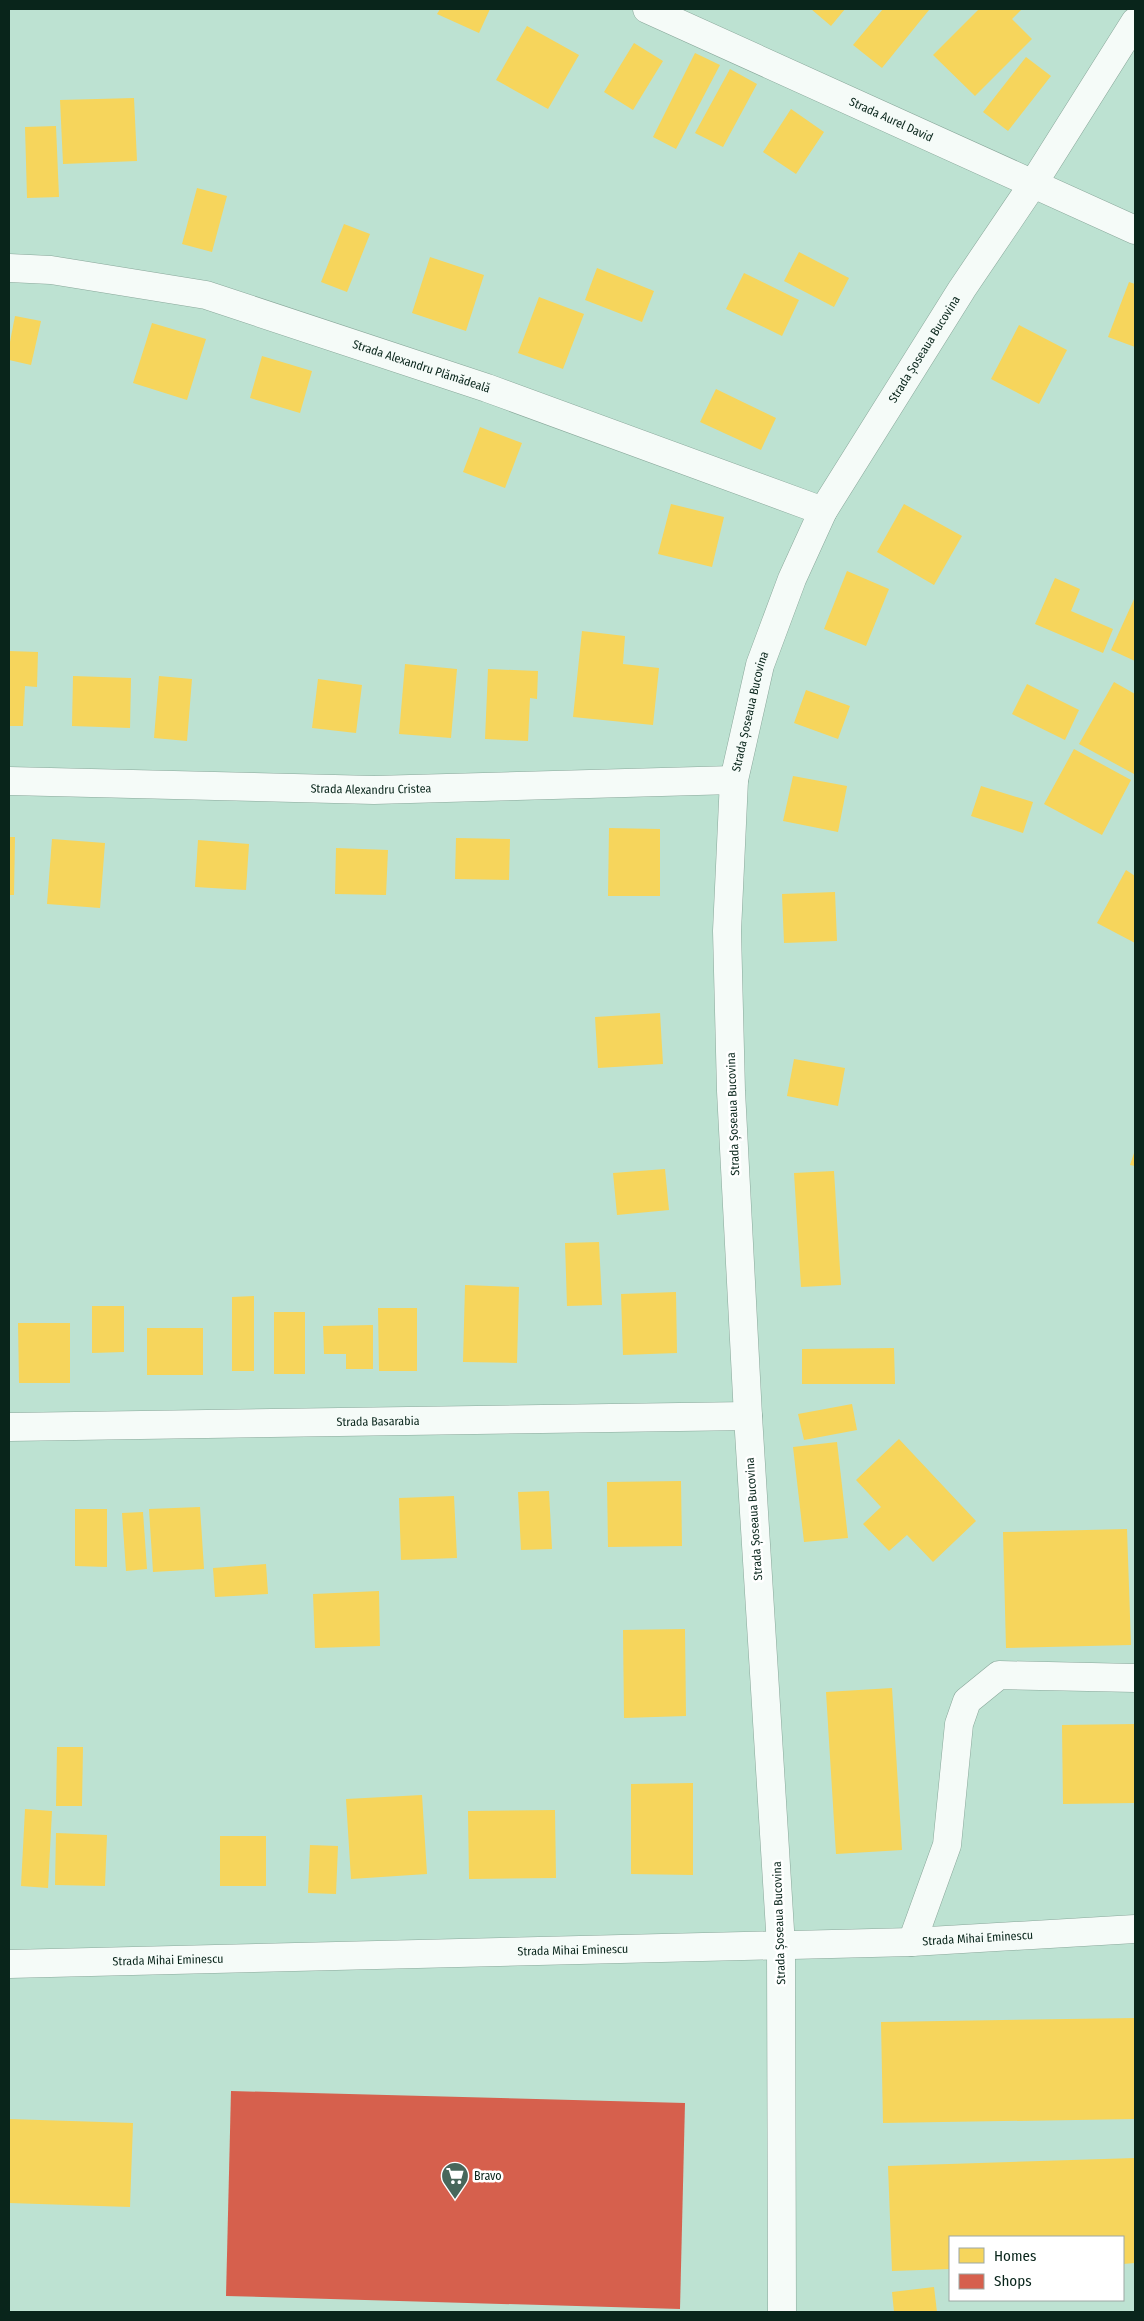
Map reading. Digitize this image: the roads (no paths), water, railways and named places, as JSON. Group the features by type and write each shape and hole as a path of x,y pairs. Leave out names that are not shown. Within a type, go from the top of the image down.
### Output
{"street":[{"name":"Strada Aurel David","path":"647,9 1135,230"},
{"name":"Strada Șoseaua Bucovina","path":"782,2312 781,1946 748,1416 731,1090 727,931 734,780 760,665 792,579 823,511 962,289 1033,184 1135,22"},
{"name":"Strada Alexandru Plămădeală","path":"9,268 51,270 206,295 487,388 823,511"},
{"name":"Strada Alexandru Cristea","path":"9,781 374,790 734,780"},
{"name":"Strada Basarabia","path":"9,1427 748,1416"},
{"path":"912,1942 947,1845 959,1724 967,1701 999,1675 1135,1678"},
{"name":"Strada Mihai Eminescu","path":"9,1964 912,1942 1135,1929"}],"place":[{"name":"Bravo","path":"455,2200"}]}
